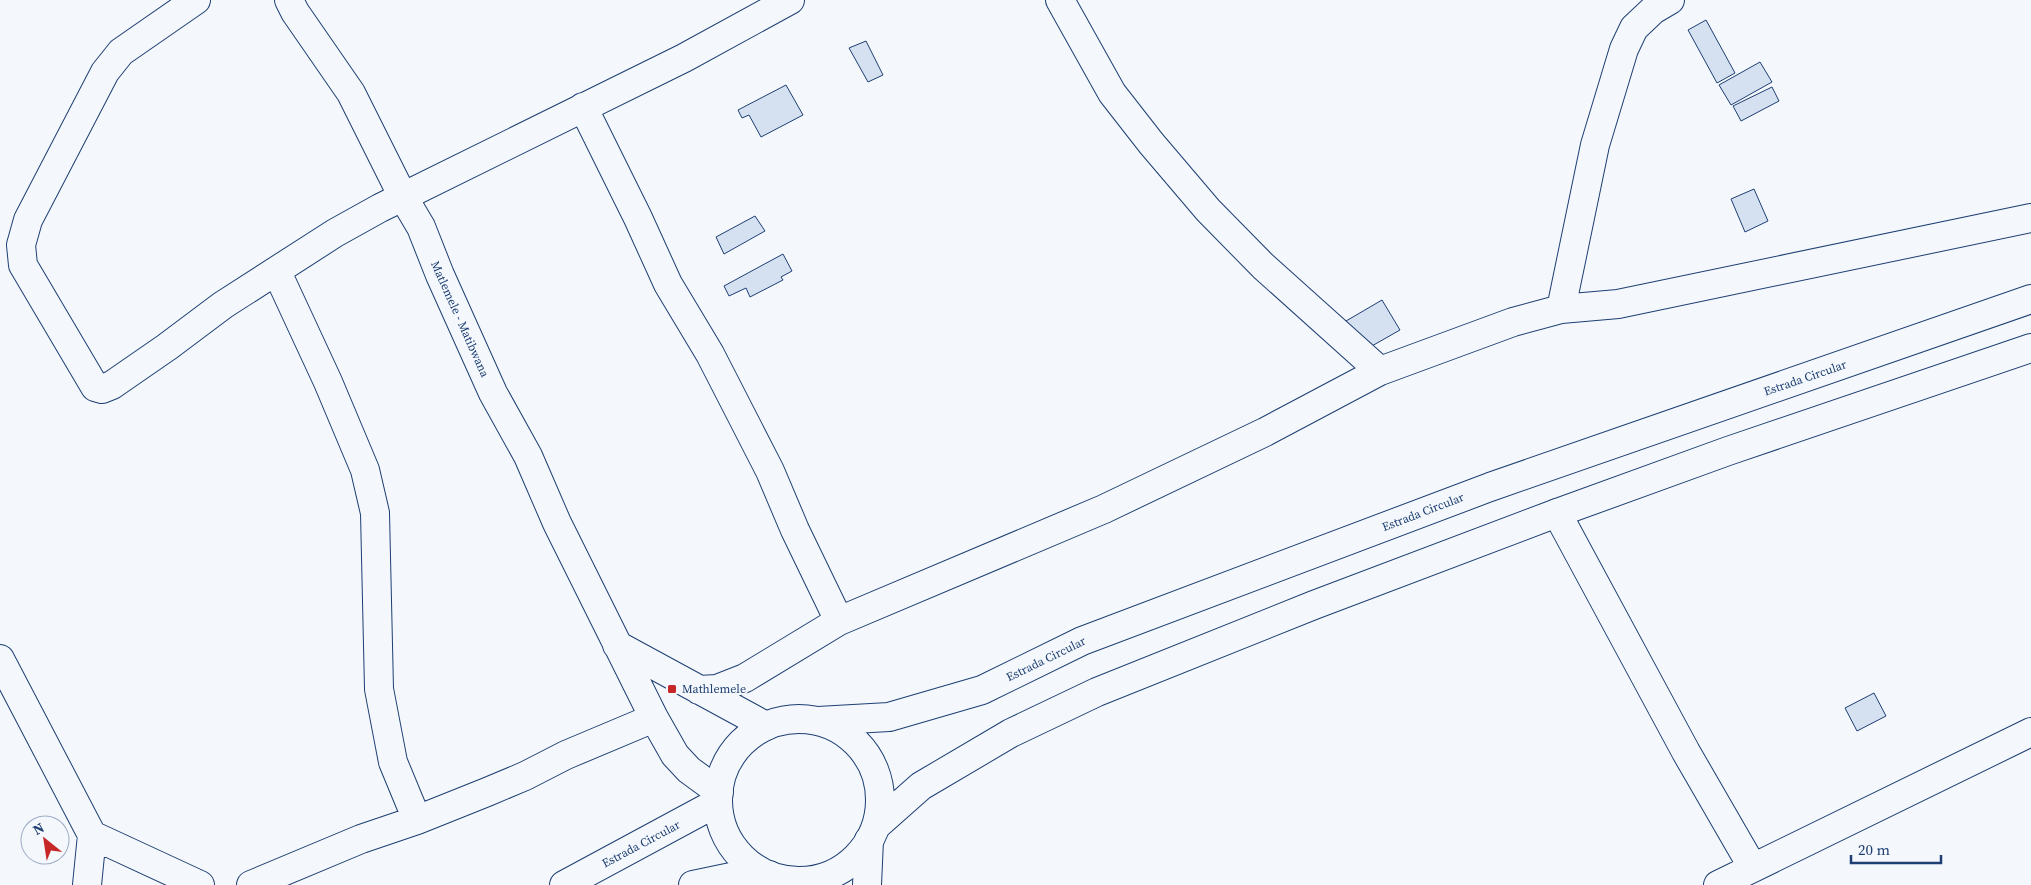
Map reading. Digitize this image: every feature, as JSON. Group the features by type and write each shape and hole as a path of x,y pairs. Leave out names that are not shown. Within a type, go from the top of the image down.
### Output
{"street":[{"path":"196,0 121,52 105,72 28,220 21,245 23,264 94,387 102,388 112,385 223,305 336,233 402,196 684,58 790,0"},
{"name":"Matlemele - Matibwana","path":"289,0 295,12 352,93 402,196 421,227 440,275 493,393 528,456 557,523 654,718 675,755 718,797"},
{"path":"1060,0 1112,93 1151,143 1202,202 1263,266 1324,318 1380,371"},
{"path":"1561,309 1595,145 1624,49 1634,28 1653,10 1670,0"},
{"path":"582,107 668,284 710,354 770,471 795,530 839,621"},
{"path":"699,690 717,689 744,678 839,621 1104,509 1264,432 1380,371 1513,322 1561,309 1618,304 2031,218"},
{"path":"276,272 328,382 366,470 375,513 379,689 393,762 417,820"},
{"name":"Estrada Circular","path":"818,721 889,717 982,690 1082,641 1490,487 2031,299"},
{"path":"693,885 768,877 803,881 825,876 844,867 861,852 873,832 921,786 1011,733 1097,692 1314,605 1557,513 1728,451 2031,348"},
{"path":"1557,513 1686,752 1753,868"},
{"path":"617,645 766,726"},
{"path":"0,659 92,835 86,885"},
{"path":"251,885 361,838 417,820 517,779 566,755 654,718"},
{"path":"768,877 743,859 730,842 721,823 718,797 730,758 744,740 766,726 789,719 818,721 838,729 857,742 872,763 880,788 873,832 868,885"},
{"path":"1718,885 2031,732"},
{"name":"Estrada Circular","path":"564,885 718,797"},
{"path":"92,835 200,885"}],"building":[{"path":"1706,20 1735,73 1717,83 1688,30"},
{"path":"866,41 883,75 868,82 849,48"},
{"path":"1760,62 1772,82 1731,105 1719,85"},
{"path":"786,85 803,115 761,137 749,115 742,118 738,110"},
{"path":"1772,87 1779,101 1741,121 1733,106"},
{"path":"1754,189 1768,221 1745,232 1731,199"},
{"path":"755,216 765,231 724,254 716,237"},
{"path":"783,254 792,271 781,277 783,280 750,297 746,288 729,296 724,286"},
{"path":"1382,300 1400,330 1363,351 1346,321"},
{"path":"1874,693 1886,716 1857,731 1845,708"}],"place":[{"name":"Mathlemele","path":"672,689"}]}
